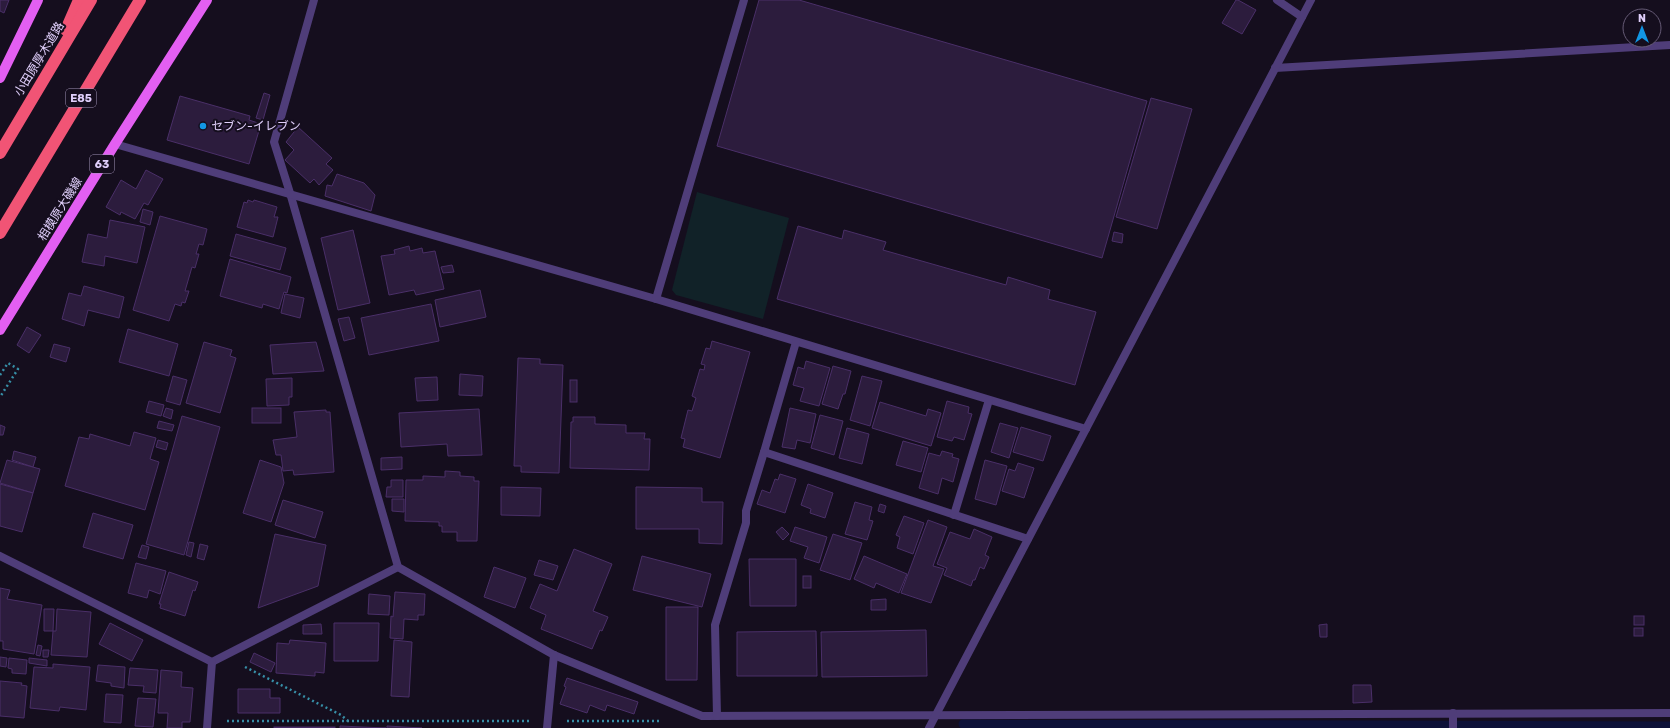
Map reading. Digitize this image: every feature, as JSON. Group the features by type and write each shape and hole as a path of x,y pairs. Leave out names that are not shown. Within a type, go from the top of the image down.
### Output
{"highway":[{"path":"47,73 79,0"},
{"name":"小田原厚木道路","path":"0,153 91,0"},
{"name":"E85","path":"0,233 140,0"}],"main road":[{"path":"0,78 38,0"},
{"name":"相模原大磯線","path":"0,330 115,144 207,0"}],"street":[{"path":"314,0 274,142 398,567 554,655 702,716 936,715 1453,721 1670,712"},
{"path":"656,299 744,0"},
{"path":"1277,0 1302,17"},
{"path":"929,728 1311,0"},
{"path":"1275,68 1670,45"},
{"path":"115,144 656,299 1086,429"},
{"path":"717,716 715,625 746,523 746,511 796,342"},
{"path":"954,515 989,400"},
{"path":"764,452 1028,539"},
{"path":"0,556 212,662"},
{"path":"212,662 398,567"},
{"path":"547,724 554,655"},
{"path":"207,725 212,662"}],"path":[{"path":"0,375 8,363 18,369 0,397"},
{"path":"224,656 342,715 348,721"},
{"path":"207,725 348,721 547,724 664,721"}],"shaded area":[{"path":"697,192 789,218 763,319 676,295 672,290"}],"building":[{"path":"0,0 9,0 4,13 0,11"},
{"path":"759,0 799,0 1147,101 1102,258 717,146"},
{"path":"1236,0 1256,10 1242,34 1222,23"},
{"path":"264,93 270,95 263,120 256,118"},
{"path":"180,96 250,116 249,120 261,124 249,164 167,140"},
{"path":"1151,98 1192,109 1157,229 1116,217"},
{"path":"298,127 332,158 326,164 333,170 319,185 314,179 310,183 285,160 294,150 286,142"},
{"path":"146,170 163,179 148,205 144,203 135,219 121,212 120,215 106,207 121,180 136,189"},
{"path":"337,174 364,183 375,195 371,211 325,196 327,185 332,186"},
{"path":"248,200 253,202 254,200 277,207 274,217 278,217 273,237 237,227 244,202 247,203"},
{"path":"143,209 153,212 150,225 140,222"},
{"path":"160,216 207,229 203,245 199,244 196,254 199,254 195,268 192,267 185,291 189,291 185,303 182,302 181,306 175,304 169,321 133,310"},
{"path":"110,220 145,227 137,263 105,256 104,266 82,262 88,234 107,238"},
{"path":"798,226 842,239 844,230 886,242 883,250 1006,285 1008,277 1050,290 1048,299 1096,312 1075,385 777,299"},
{"path":"353,230 370,303 338,310 321,238"},
{"path":"1114,232 1123,234 1122,243 1112,241"},
{"path":"236,234 286,248 280,270 230,256"},
{"path":"409,246 410,251 422,248 423,253 435,251 444,289 416,295 414,290 389,295 381,256 395,254 394,250"},
{"path":"230,259 291,277 287,293 284,292 279,309 263,304 262,308 220,296"},
{"path":"452,265 454,272 443,273 441,267"},
{"path":"84,286 124,297 119,318 88,310 84,326 62,319 69,293 81,296"},
{"path":"480,290 486,317 440,327 435,300"},
{"path":"285,294 304,298 300,318 281,313"},
{"path":"431,304 439,341 369,355 361,318"},
{"path":"349,317 355,338 344,341 338,319"},
{"path":"27,327 41,335 29,353 17,345"},
{"path":"128,329 178,344 169,376 119,362"},
{"path":"712,341 750,352 720,458 683,447 685,439 681,438 688,410 692,411 696,398 692,396 700,369 704,370 705,365 701,364 706,348 710,349"},
{"path":"204,342 232,350 230,356 236,358 220,413 186,403"},
{"path":"316,342 324,371 273,374 270,345"},
{"path":"54,344 70,348 66,362 50,357"},
{"path":"518,358 540,359 540,364 563,365 559,473 521,472 521,466 514,466"},
{"path":"806,361 830,368 819,406 800,401 804,388 793,385 798,367 804,369"},
{"path":"833,366 851,371 845,394 843,394 838,409 822,404"},
{"path":"460,374 483,376 482,396 459,395"},
{"path":"173,376 187,380 180,405 166,401"},
{"path":"862,376 882,381 870,426 850,420"},
{"path":"437,377 438,400 417,401 415,378"},
{"path":"292,378 292,397 289,397 289,405 267,406 266,379"},
{"path":"570,380 577,380 577,402 570,402"},
{"path":"149,401 164,405 161,416 146,412"},
{"path":"947,401 969,407 968,413 972,414 964,440 954,437 952,441 937,437"},
{"path":"880,402 926,416 928,409 941,413 931,446 872,428"},
{"path":"166,408 173,410 171,419 163,416"},
{"path":"252,408 281,408 281,423 252,423"},
{"path":"790,408 816,414 810,443 797,440 795,449 782,447"},
{"path":"479,409 482,455 448,456 447,444 401,447 399,413"},
{"path":"326,410 326,412 330,412 334,472 294,475 293,470 283,471 281,455 276,455 273,440 297,437 294,412"},
{"path":"820,415 843,421 834,455 811,448"},
{"path":"182,416 220,427 184,555 146,544"},
{"path":"573,417 595,417 595,424 626,425 626,433 645,433 644,439 650,439 649,470 570,468 571,422 573,422"},
{"path":"159,421 174,425 172,431 157,428"},
{"path":"1000,423 1018,428 1009,458 991,452"},
{"path":"0,425 5,427 3,435 0,435"},
{"path":"1021,427 1051,436 1043,461 1013,452"},
{"path":"847,428 869,434 862,464 839,458"},
{"path":"134,432 156,438 150,459 159,462 145,510 65,486 79,437 89,439 90,434 130,446"},
{"path":"158,440 168,443 166,450 156,447"},
{"path":"903,441 928,448 921,472 896,465"},
{"path":"14,451 36,457 33,467 12,460"},
{"path":"942,451 953,454 952,457 959,459 953,482 942,478 938,494 919,488 929,453 940,456"},
{"path":"402,457 402,469 381,470 381,458"},
{"path":"7,460 40,469 33,493 0,483"},
{"path":"260,460 281,467 284,483 271,522 243,513"},
{"path":"985,460 1007,466 996,505 975,499"},
{"path":"1018,463 1034,468 1024,498 1002,491 1009,469 1015,471"},
{"path":"445,471 460,472 460,476 474,477 474,481 479,481 477,541 457,541 457,532 442,532 442,526 439,526 439,522 405,521 406,480 423,480 423,476 445,477"},
{"path":"780,474 796,479 785,513 757,504 762,490 770,493 775,479 778,480"},
{"path":"391,480 403,480 403,497 386,497 387,487 391,487"},
{"path":"0,484 33,493 22,532 0,526"},
{"path":"808,484 833,493 825,518 810,513 811,509 801,505"},
{"path":"501,487 541,488 540,516 501,515"},
{"path":"636,487 702,488 702,502 723,502 722,544 699,543 699,529 636,529"},
{"path":"392,499 404,499 404,512 392,511"},
{"path":"283,500 323,512 315,538 275,525"},
{"path":"855,502 872,507 869,520 873,521 867,540 845,534"},
{"path":"880,504 886,506 884,513 878,511"},
{"path":"93,513 133,525 123,559 83,547"},
{"path":"904,516 924,523 913,554 897,548 900,537 896,535"},
{"path":"928,520 947,527 933,566 944,569 931,603 901,593"},
{"path":"782,527 789,534 783,540 776,532"},
{"path":"795,527 827,537 819,563 804,558 808,547 790,541"},
{"path":"974,529 992,537 985,555 989,557 984,569 980,567 971,586 944,575 947,568 937,564 950,532 970,539"},
{"path":"275,534 326,545 318,586 258,608"},
{"path":"833,534 862,543 850,580 820,570"},
{"path":"189,542 194,543 191,557 186,555"},
{"path":"200,544 208,546 204,560 197,558"},
{"path":"142,545 149,547 146,559 138,557"},
{"path":"574,549 612,564 593,611 608,617 602,631 600,630 592,649 541,629 546,615 530,608 540,584 557,591"},
{"path":"642,556 711,574 702,607 633,590"},
{"path":"864,556 907,574 899,593 876,583 874,588 854,579"},
{"path":"749,559 796,559 796,606 750,606"},
{"path":"539,560 558,566 553,580 534,575"},
{"path":"136,563 166,571 160,594 149,590 147,598 128,593"},
{"path":"494,567 526,578 515,608 484,597"},
{"path":"169,572 198,582 195,591 193,590 185,616 160,608 161,604 159,604"},
{"path":"803,576 811,576 811,588 803,588"},
{"path":"0,588 10,590 7,599 42,605 34,654 3,649 3,641 0,641"},
{"path":"395,592 425,594 424,615 418,615 418,620 404,619 403,639 390,638 391,616 393,617"},
{"path":"369,594 390,596 389,615 368,614"},
{"path":"886,599 886,610 871,610 871,600"},
{"path":"666,607 698,607 697,680 666,680"},
{"path":"44,609 54,609 53,631 44,631"},
{"path":"57,609 91,612 87,657 51,655 53,631 56,631"},
{"path":"1634,616 1644,616 1644,625 1634,625"},
{"path":"110,623 143,640 132,661 99,644"},
{"path":"334,623 379,623 378,661 334,661"},
{"path":"321,624 322,634 303,634 303,625"},
{"path":"1327,624 1327,637 1320,637 1319,625"},
{"path":"1634,628 1643,628 1643,636 1634,636"},
{"path":"926,630 927,676 822,677 821,632"},
{"path":"816,631 817,676 737,676 737,632"},
{"path":"290,640 326,643 324,673 315,672 315,676 276,673 277,643 289,644"},
{"path":"394,640 412,642 409,697 391,696"},
{"path":"38,645 42,646 40,656 36,655"},
{"path":"43,650 49,650 48,657 43,657"},
{"path":"254,653 275,663 271,672 250,662"},
{"path":"0,657 7,658 6,667 0,666"},
{"path":"9,658 27,660 26,674 12,673 12,669 8,668"},
{"path":"29,658 47,660 47,666 29,663"},
{"path":"53,664 90,667 86,710 60,707 59,711 30,708 34,667 53,668"},
{"path":"98,665 125,667 124,688 111,686 111,683 96,681"},
{"path":"130,668 158,670 156,693 143,692 144,686 128,685"},
{"path":"161,670 182,672 181,687 193,688 190,722 182,722 182,728 167,728 168,713 158,713"},
{"path":"567,678 638,702 634,714 607,705 605,711 590,705 587,713 560,704 566,687 564,686"},
{"path":"0,681 22,683 21,685 27,686 24,718 0,716"},
{"path":"1353,685 1371,685 1372,702 1353,703"},
{"path":"238,689 270,689 270,698 280,698 280,713 238,713"},
{"path":"106,694 123,695 121,723 104,722"},
{"path":"138,698 156,699 153,727 135,726"},
{"path":"340,726 386,728 340,728"},
{"path":"387,726 422,728 387,728"},
{"path":"335,727 335,728 274,728"}],"waterway":[{"path":"963,724 1670,726"}],"place":[{"name":"セブン-イレブン","path":"203,126"}]}
